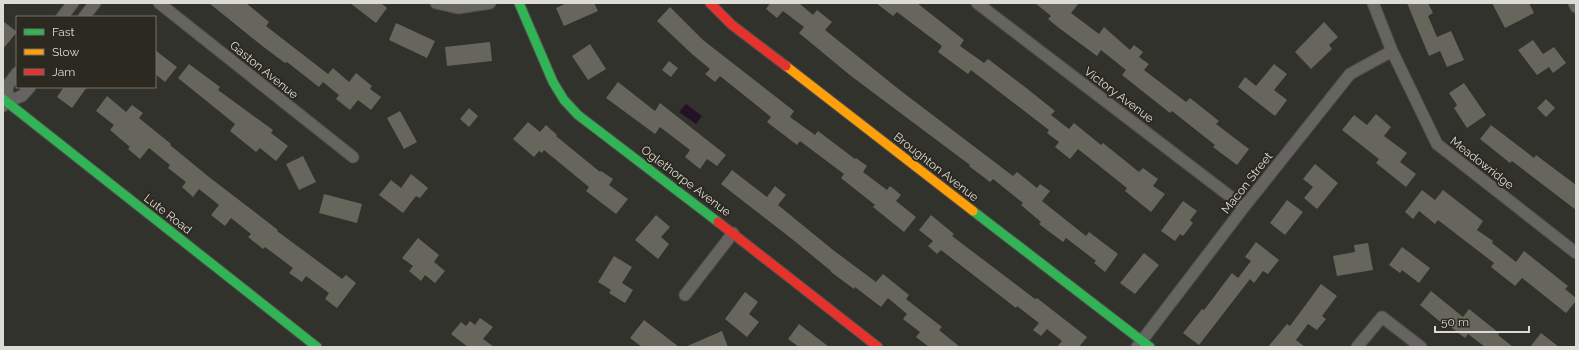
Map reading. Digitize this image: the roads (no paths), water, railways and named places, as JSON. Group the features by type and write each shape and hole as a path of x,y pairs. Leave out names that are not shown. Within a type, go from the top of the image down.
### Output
{"street":[{"path":"63,16 73,3"},
{"path":"85,16 95,3"},
{"name":"Gaston Avenue","path":"159,3 353,157"},
{"path":"436,3 458,8 490,3"},
{"name":"Oglethorpe Avenue","path":"519,3 553,82 564,100 578,115 733,233 878,347"},
{"name":"Broughton Avenue","path":"710,3 732,25 1143,345"},
{"name":"Victory Avenue","path":"977,3 1244,207"},
{"name":"Meadowridge","path":"1372,3 1392,51 1437,144 1576,253"},
{"path":"1574,3 1576,7"},
{"name":"Macon Street","path":"1143,345 1244,207 1350,74 1392,51"},
{"path":"4,102 8,85 16,75"},
{"path":"4,102 22,96 29,88"},
{"name":"Lute Road","path":"4,102 317,347"},
{"path":"685,296 733,233"},
{"path":"1357,347 1382,316 1421,347"}]}
